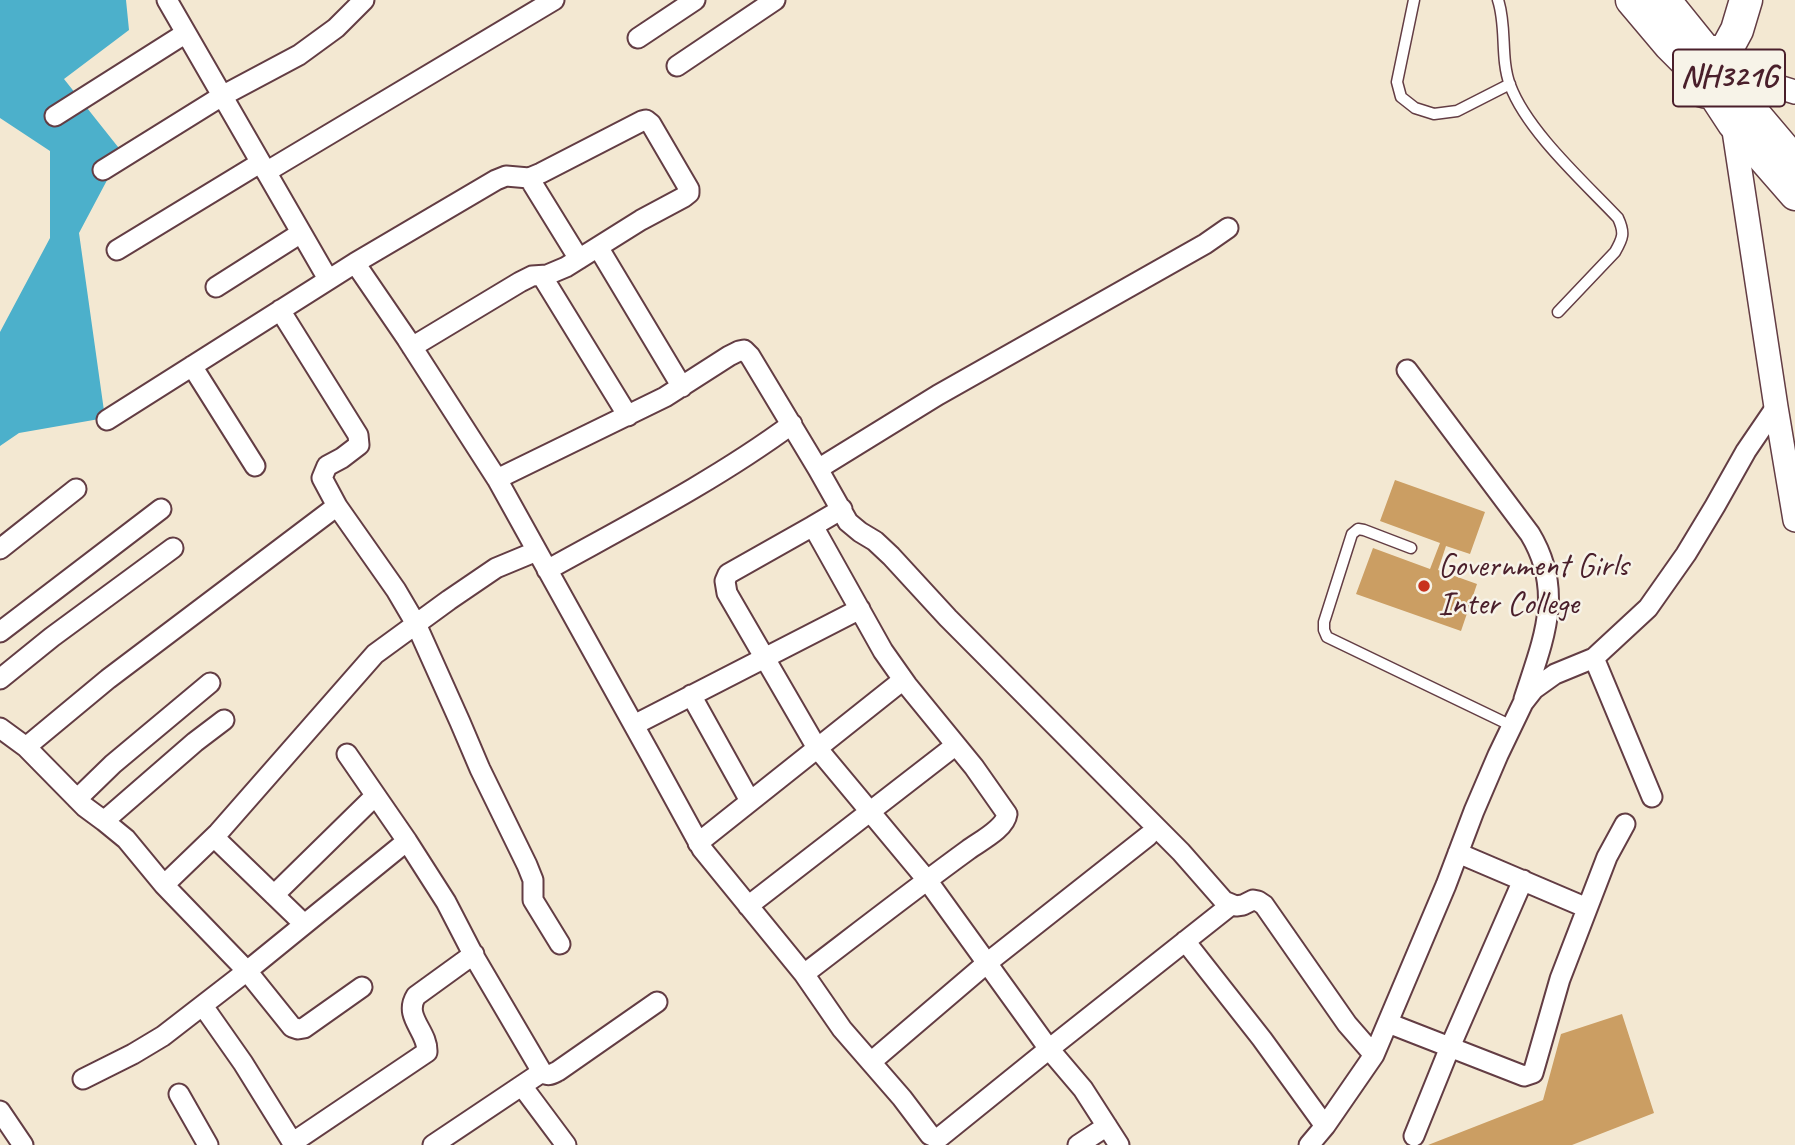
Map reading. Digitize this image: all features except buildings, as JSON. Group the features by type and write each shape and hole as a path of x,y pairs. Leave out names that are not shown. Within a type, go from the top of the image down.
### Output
{"highway":[{"name":"NH321G","path":"1632,0 1670,45 1715,70 1737,30 1746,0"},
{"path":"1664,0 1715,70"}],"main road":[{"path":"1715,70 1733,124 1795,195"},
{"path":"1715,70 1795,161"}],"street":[{"path":"167,0 328,279"},
{"path":"103,170 222,96 299,54 336,28 363,0"},
{"path":"117,250 554,0"},
{"path":"638,38 695,0"},
{"path":"677,66 775,0"},
{"path":"55,116 186,33"},
{"path":"1715,70 1795,92"},
{"path":"107,421 355,262 496,180 506,176 528,178 642,121 646,120 651,124 686,183 689,192 684,197 641,220 566,267 520,282 412,347"},
{"path":"1733,124 1795,520"},
{"path":"528,178 579,259"},
{"path":"818,469 938,395 1205,244 1228,228"},
{"path":"216,287 301,233"},
{"path":"598,247 682,387"},
{"path":"355,262 497,480 698,843 804,974 842,1029 930,1135 940,1137 1231,905"},
{"path":"542,276 628,416"},
{"path":"280,310 358,435 359,445 327,466 322,478 337,506 396,590 416,624 480,769 527,865 533,880 533,900 560,944"},
{"path":"497,480 665,397 729,356 744,350 792,424 848,522 891,556 948,618 1181,852 1224,901 1236,906 1253,900 1264,905 1347,1024 1374,1055"},
{"path":"192,366 255,466"},
{"path":"1310,1145 1374,1055 1493,766 1523,703 1544,637 1548,615 1546,568 1540,550 1406,370"},
{"path":"1523,703 1534,689 1555,674 1594,658 1648,608 1686,554 1746,451 1776,407"},
{"path":"547,569 755,451 792,424"},
{"path":"0,549 76,489"},
{"path":"26,747 108,679 337,506"},
{"path":"0,632 161,509"},
{"path":"842,509 736,568 728,574 725,581 727,593 817,748 927,880 1049,1049 1083,1089 1119,1145"},
{"path":"804,974 1006,820 1007,814 883,651 813,526"},
{"path":"0,679 173,548"},
{"path":"164,885 214,837 375,654 496,568 537,551"},
{"path":"634,725 860,609"},
{"path":"1594,658 1652,797"},
{"path":"698,843 903,680"},
{"path":"77,799 113,764 210,683"},
{"path":"691,695 750,802"},
{"path":"104,821 224,720"},
{"path":"1,730 26,747 77,799 126,839 164,885 247,971 292,1027 304,1028 362,987"},
{"path":"748,906 957,745"},
{"path":"347,754 446,902 542,1072 550,1076 657,1002"},
{"path":"274,895 375,796"},
{"path":"1388,1023 1524,1076 1533,1073 1560,979 1607,857 1625,824"},
{"path":"871,1062 987,963 1148,836"},
{"path":"214,837 304,924"},
{"path":"83,1079 134,1054 163,1036 407,841"},
{"path":"1458,853 1587,908"},
{"path":"1414,1136 1523,880"},
{"path":"1185,941 1262,1039 1325,1126"},
{"path":"203,1006 243,1063 293,1144 427,1052 427,1045 411,1010 412,1003 416,996 474,954"},
{"path":"433,1145 542,1072"},
{"path":"522,1086 566,1145"},
{"path":"179,1094 208,1145"},
{"path":"0,1111 23,1145"},
{"path":"1078,1145 1107,1126"}],"lane":[{"path":"1413,0 1397,82 1401,97 1415,108 1434,114 1457,111 1510,84"},
{"path":"1498,0 1510,84 1525,113 1555,151 1618,218 1623,229 1622,241 1615,252 1558,312"},
{"path":"1410,548 1364,530 1358,529 1352,534 1324,622 1327,637 1512,726"}],"water":[{"path":"0,0 126,0 129,30 64,79 122,152 79,233 105,418 19,433 0,446 0,332 50,238 50,151 0,118"}],"place":[{"name":"Government Girls Inter College","path":"1424,586"}]}
